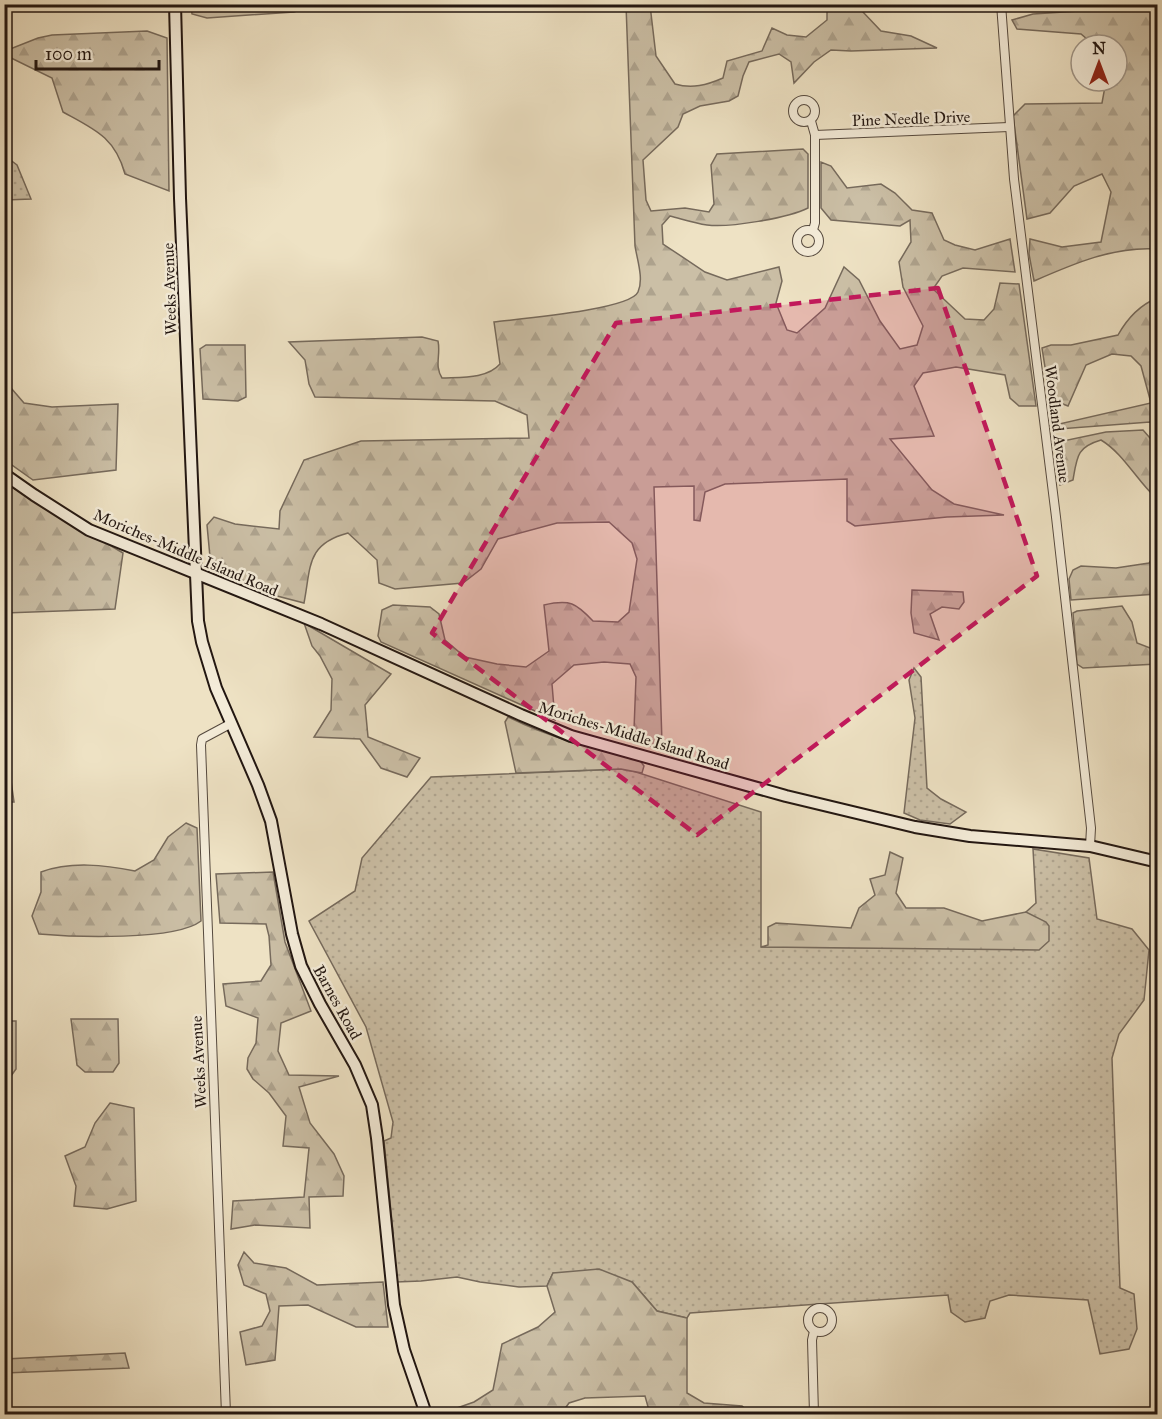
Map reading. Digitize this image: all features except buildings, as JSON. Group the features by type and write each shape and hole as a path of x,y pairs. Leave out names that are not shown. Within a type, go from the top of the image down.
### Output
{"street":[{"name":"Weeks Avenue","path":"175,4 180,198 195,573"},
{"name":"Woodland Avenue","path":"1001,4 1009,127 1083,750 1091,828 1090,846"},
{"path":"811,121 815,135 815,223 813,230"},
{"name":"Pine Needle Drive","path":"815,135 1009,127"},
{"name":"Moriches-Middle Island Road","path":"4,474 89,530 321,624 520,716 572,736 786,796 915,827 970,836 1090,846 1158,862"},
{"name":"Barnes Road","path":"195,573 198,621 202,642 216,688 271,821 289,922 301,966 355,1065 372,1105 394,1305 404,1350 426,1414"},
{"name":"Weeks Avenue","path":"226,1414 201,745 202,739 230,724"},
{"path":"814,1331 812,1340 814,1414"},
{"path":"1128,1414 1158,1411"}],"highlighted area":[{"path":"938,288 1037,576 697,835 432,633 616,323"}],"green space":[{"path":"191,4 315,5 294,12 207,18 192,14"},
{"path":"626,5 650,5 656,56 675,84 687,86 699,86 723,78 727,61 762,51 772,28 787,35 806,37 827,20 827,5 866,5 862,11 881,31 911,36 937,48 831,50 814,62 794,83 791,62 779,54 749,62 738,96 729,101 700,106 683,114 678,127 643,160 646,200 651,211 685,208 709,212 714,204 711,165 717,154 803,149 808,154 808,208 773,219 717,226 670,216 662,225 663,244 705,272 727,280 779,267 782,281 776,303 787,330 797,333 825,308 844,267 859,280 880,321 900,349 917,345 923,326 903,287 899,262 911,242 910,220 900,226 831,220 821,208 821,162 831,166 847,188 881,184 895,193 912,210 932,213 944,240 955,245 975,250 1010,239 1015,272 963,268 942,276 933,289 965,319 984,320 994,309 1000,283 1019,284 1036,406 1019,406 1010,398 1005,375 956,367 923,373 914,386 934,436 890,439 932,490 954,504 1004,515 947,517 855,526 847,521 847,479 725,484 705,492 700,521 694,520 694,486 654,487 662,743 656,748 638,742 634,730 636,677 630,664 604,662 574,665 552,684 555,720 381,642 378,636 382,610 393,605 430,607 439,614 445,640 465,657 526,667 549,651 544,605 560,602 572,604 593,621 618,622 629,612 637,559 632,543 609,522 557,523 498,539 481,569 463,583 395,589 379,583 377,560 348,533 334,538 317,550 310,568 304,603 258,591 210,557 207,525 214,517 235,524 279,529 280,511 304,460 361,441 529,438 527,415 495,401 315,397 309,384 305,360 289,342 422,337 438,341 438,369 442,378 481,375 495,369 500,364 494,322 595,309 615,304 638,292 640,275 635,246"},
{"path":"1157,6 1157,249 1109,253 1034,281 1029,254 1030,239 1062,247 1101,242 1111,192 1102,174 1074,186 1050,213 1027,219 1013,116 1025,104 1102,103 1104,93 1129,93 1129,33 1069,33 1017,29 1012,20 1033,14"},
{"path":"147,31 167,38 169,191 125,174 115,151 102,136 63,112 52,78 5,55 5,51 52,35"},
{"path":"5,156 17,165 31,199 5,200"},
{"path":"1157,298 1157,425 1150,422 1059,429 1059,424 1151,403 1141,366 1131,356 1112,354 1086,365 1068,406 1050,399 1042,348 1051,345 1071,345 1118,335 1134,313"},
{"path":"206,345 245,345 246,397 238,401 203,399 200,349"},
{"path":"5,381 24,403 52,407 118,404 116,470 33,480 5,460"},
{"path":"1143,430 1157,446 1157,499 1124,460 1101,440 1083,449 1077,459 1073,480 1060,485 1058,442 1106,432"},
{"path":"12,487 123,553 115,609 5,613 4,500"},
{"path":"1157,553 1157,594 1071,600 1069,579 1073,570 1081,566 1116,568 1149,563"},
{"path":"912,590 963,592 964,602 959,609 942,607 930,614 939,640 914,633 911,613"},
{"path":"1122,606 1132,622 1137,643 1157,648 1157,664 1083,668 1077,664 1073,613"},
{"path":"304,623 391,674 365,705 368,737 420,758 407,777 381,768 360,739 314,737 331,710 332,679 312,646"},
{"path":"914,668 921,677 927,788 941,799 966,812 950,824 920,820 904,813 915,718 909,680"},
{"path":"508,717 572,742 638,758 644,766 642,773 621,769 516,773 505,722"},
{"path":"4,755 8,759 14,802 5,802"},
{"path":"621,769 761,812 761,947 1039,949 1026,912 1036,903 1033,849 1089,858 1097,919 1132,929 1149,950 1144,1000 1119,1034 1112,1058 1120,1288 1134,1294 1137,1329 1129,1349 1100,1354 1088,1300 1009,1295 990,1301 985,1318 965,1322 951,1312 948,1295 690,1313 687,1318 657,1311 632,1282 553,1273 547,1286 519,1287 457,1277 396,1282 384,1141 391,1138 393,1122 366,1027 309,921 355,891 362,858 431,777"},
{"path":"186,823 197,828 201,921 170,932 148,935 39,934 32,916 41,892 41,872 76,865 135,871 154,860 168,837"},
{"path":"890,852 903,858 896,893 906,908 944,908 982,921 1026,912 1046,922 1049,926 1049,941 1039,950 761,947 768,945 768,927 776,923 851,928 859,908 875,895 870,879 885,875"},
{"path":"273,872 285,942 311,1011 281,1023 278,1051 289,1075 339,1076 299,1087 310,1123 334,1154 344,1176 343,1196 309,1197 310,1228 255,1225 231,1229 233,1201 304,1197 309,1148 283,1146 286,1116 247,1069 248,1058 256,1043 258,1018 226,1006 223,984 261,981 271,965 266,924 220,923 216,874"},
{"path":"71,1019 118,1019 119,1063 113,1072 85,1072 77,1065"},
{"path":"5,1021 16,1021 16,1069 11,1076 5,1076"},
{"path":"110,1103 134,1108 136,1201 107,1209 74,1206 76,1186 65,1156 85,1147 95,1123"},
{"path":"244,1252 254,1263 286,1268 317,1285 383,1282 388,1327 356,1327 308,1305 279,1306 275,1360 246,1365 240,1332 262,1326 270,1311 266,1294 244,1285 238,1265"},
{"path":"599,1269 632,1282 657,1311 687,1318 687,1393 704,1403 742,1406 751,1414 650,1414 645,1396 585,1398 569,1403 561,1414 440,1414 474,1402 493,1390 502,1344 538,1327 555,1312 547,1286 553,1273"},
{"path":"125,1353 129,1368 5,1373 5,1359"}]}
